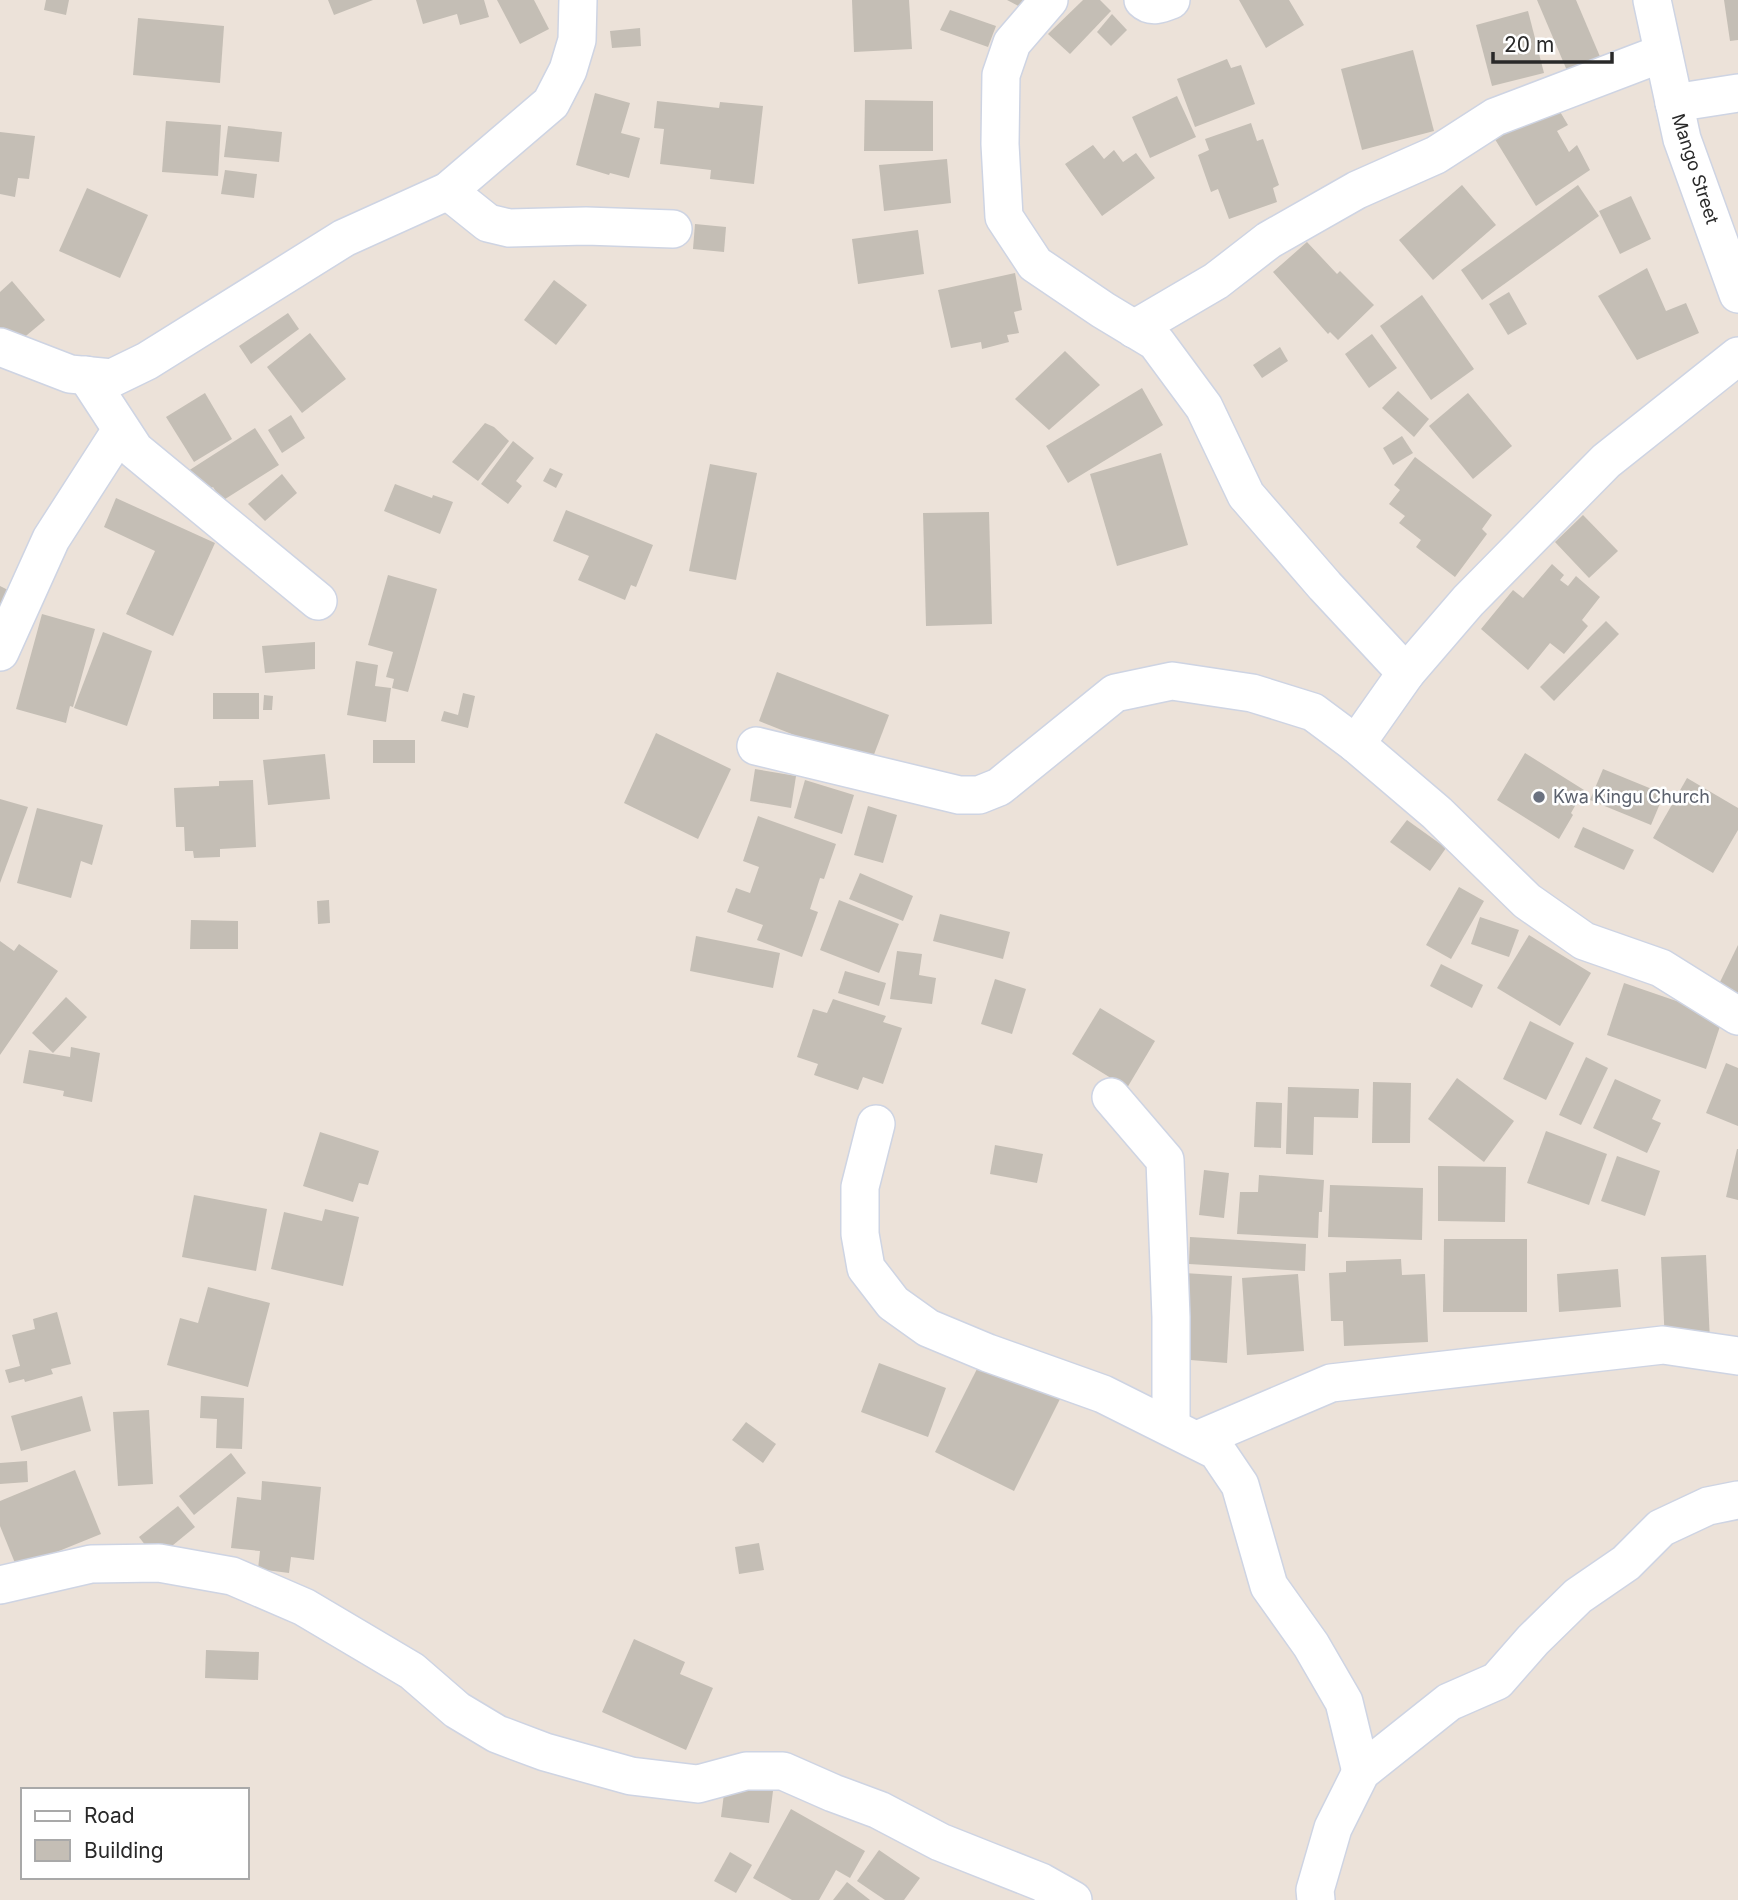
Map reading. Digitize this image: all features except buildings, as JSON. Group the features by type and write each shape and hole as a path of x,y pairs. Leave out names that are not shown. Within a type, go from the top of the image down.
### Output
{"street":[{"path":"0,347 70,374 112,378 148,361 344,238 448,191 551,103 568,70 577,40 578,0"},
{"path":"1049,0 1012,43 1001,75 1000,144 1004,217 1035,264 1156,342 1205,407 1245,495 1406,673"},
{"path":"1143,0 1156,5 1171,0"},
{"name":"Mango Street","path":"1652,0 1682,139 1738,294"},
{"path":"1134,330 1216,281 1269,240 1357,190 1436,155 1495,117 1663,53"},
{"path":"1674,103 1738,93"},
{"path":"448,191 488,223 509,228 586,226 673,229"},
{"path":"1356,744 1406,673 1468,601 1606,461 1738,356"},
{"path":"86,375 135,450 318,601"},
{"path":"0,652 51,539 121,430"},
{"path":"756,746 959,795 979,795 999,788 1115,693 1172,681 1252,693 1313,712 1356,744 1437,813 1527,901 1584,941 1661,968 1738,1016"},
{"path":"1111,1097 1165,1160 1171,1317 1184,1433"},
{"path":"876,1124 860,1187 860,1234 866,1268 893,1303 928,1328 988,1353 1103,1394 1217,1451 1240,1485 1269,1586 1311,1645 1344,1702 1361,1772"},
{"path":"1184,1433 1331,1384 1662,1345 1738,1356"},
{"path":"1316,1900 1314,1890 1333,1828 1361,1772 1449,1702 1497,1681 1533,1640 1578,1596 1626,1563 1661,1528 1708,1506 1738,1500"},
{"path":"0,1585 91,1564 159,1563 232,1576 303,1607 412,1671 457,1710 497,1734 545,1752 631,1776 698,1784 746,1771 783,1772 879,1810 940,1842 1041,1882 1073,1900"}],"place":[{"name":"Kwa Kingu Church","path":"1539,797"}]}
